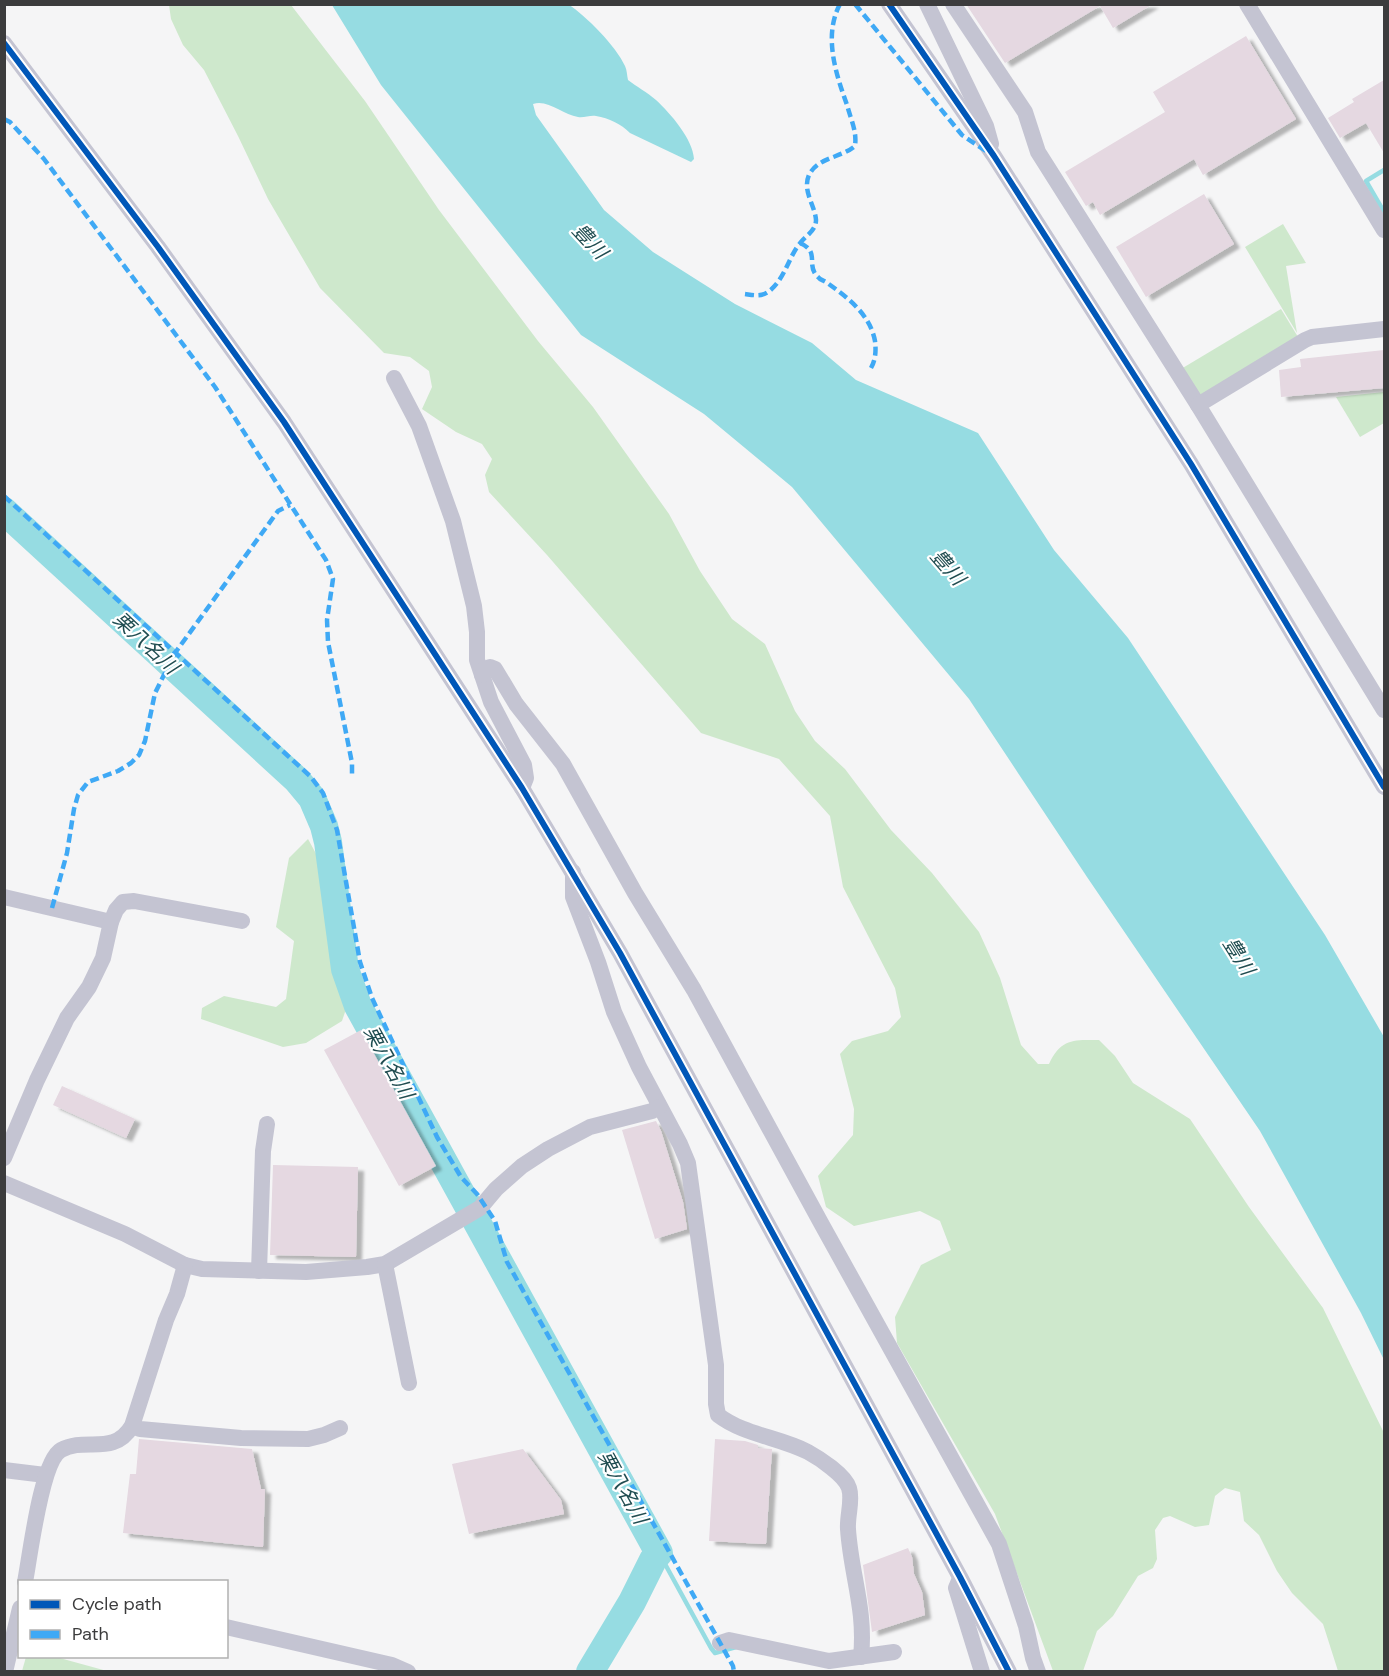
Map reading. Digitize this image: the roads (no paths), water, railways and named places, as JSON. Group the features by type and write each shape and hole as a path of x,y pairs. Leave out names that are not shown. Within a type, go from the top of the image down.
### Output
{"street":[{"path":"889,4 994,156 1191,464 1384,787"},
{"path":"927,4 986,126 994,156"},
{"path":"953,4 1025,112 1038,152 1198,405 1384,710"},
{"path":"1247,4 1384,230"},
{"path":"4,43 158,247 284,422 522,788 620,953 1009,1671"},
{"path":"1198,405 1312,337 1384,329"},
{"path":"394,378 419,426 453,521 474,606 477,660 491,702 524,765 526,778 522,788"},
{"path":"482,675 484,669 490,667 495,669 516,704 563,764 635,893 694,990 999,1544 1038,1671"},
{"path":"573,871 573,897 614,1012 688,1163 716,1365 718,1415 730,1424 807,1451 822,1460 849,1487 848,1530 864,1633 861,1657"},
{"path":"4,897 111,921"},
{"path":"4,1158 37,1080 67,1018 89,987 103,958 111,921 123,902 134,901 242,921"},
{"path":"4,1183 125,1234 184,1265 202,1269 306,1272 367,1267 385,1264 480,1208 496,1189 522,1166 548,1149 590,1127 652,1111 659,1107"},
{"path":"259,1271 263,1151 267,1124"},
{"path":"385,1264 409,1383"},
{"path":"29,1580 45,1476 53,1459 61,1450 75,1446 104,1445 118,1441 127,1435 177,1294 184,1265"},
{"path":"132,1426 140,1430 241,1438 308,1439 324,1436 340,1428"},
{"path":"4,1470 45,1476"},
{"path":"960,1577 956,1588 982,1671"},
{"path":"5,1671 18,1616"},
{"path":"228,1627 392,1665 408,1671"},
{"path":"720,1643 729,1640 829,1661 894,1652"}],"water":[{"name":"豊川","path":"568,4 608,41 621,58 628,80 653,97 668,112 680,127 693,151 694,159 691,162 630,133 610,120 594,116 572,116 550,105 533,104 536,115 604,210 653,252 735,304 812,343 856,380 978,433 1054,550 1128,638 1325,935 1384,1037 1384,1360 1361,1313 1260,1131 969,699 792,487 704,414 581,335 381,85 332,5"}],"waterway":[{"path":"1384,170 1366,181 1384,212"},
{"name":"栗八名川","path":"4,511 297,780 312,798 328,842 345,969 358,1006 659,1553 590,1672"},
{"path":"659,1553 715,1653 736,1647"}]}
